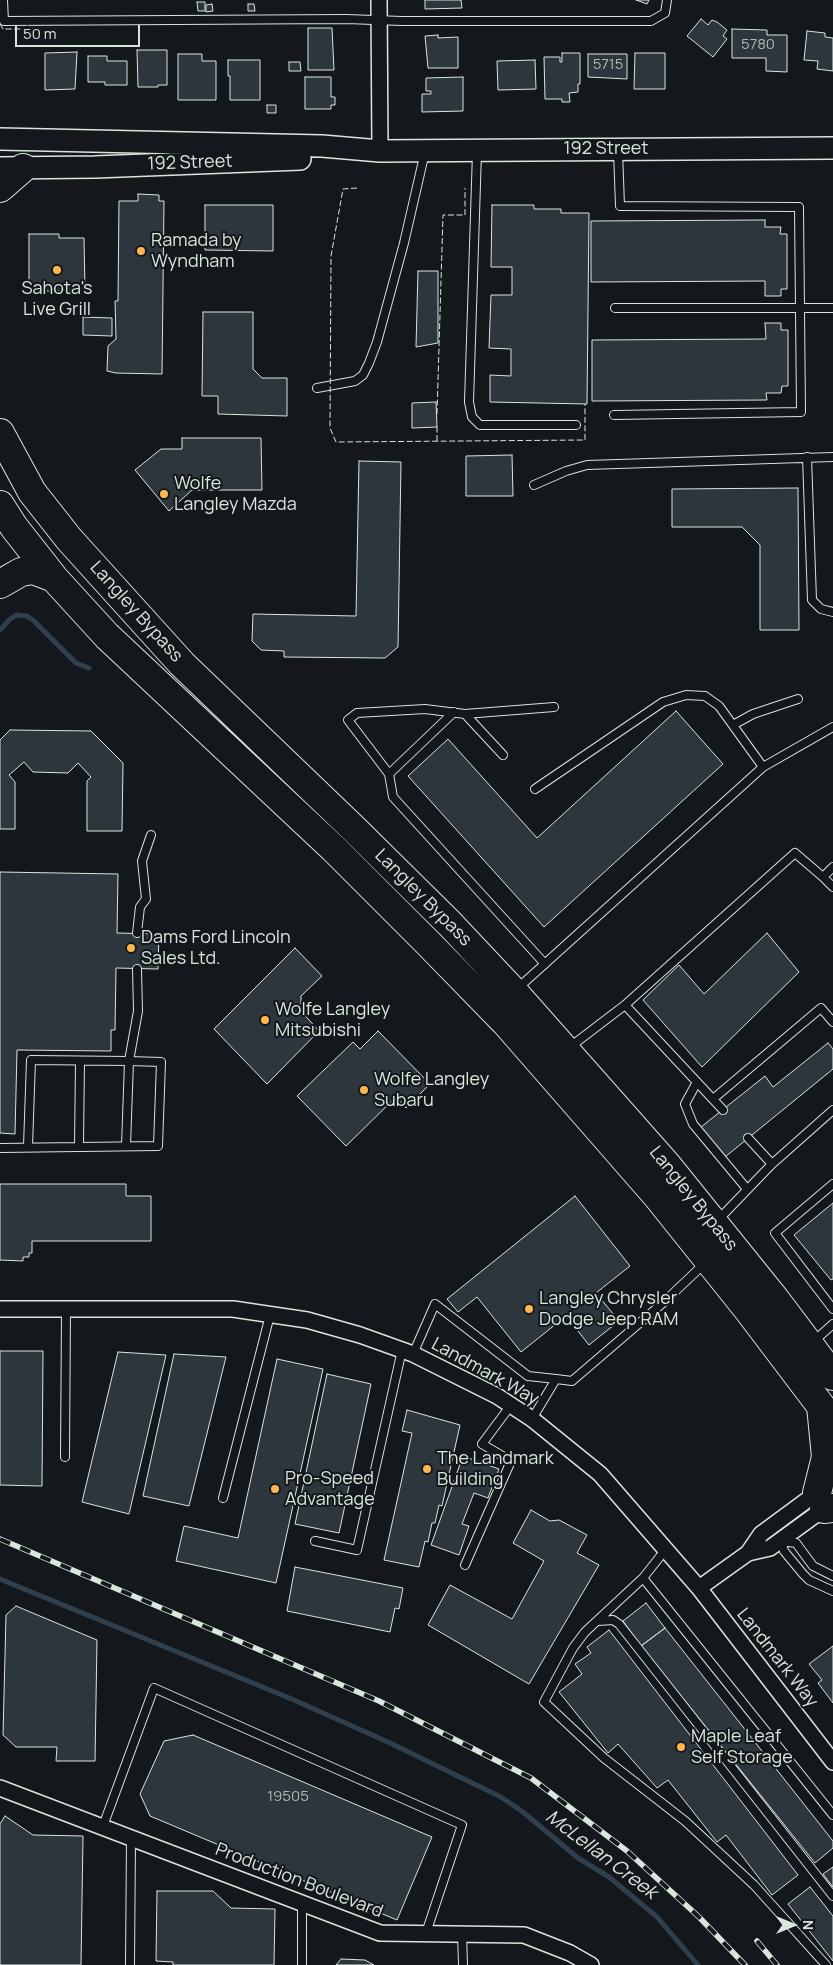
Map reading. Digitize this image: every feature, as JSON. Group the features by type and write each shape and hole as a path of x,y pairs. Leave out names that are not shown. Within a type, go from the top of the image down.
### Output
{"highway":[{"path":"0,188 12,168"},
{"name":"Langley Bypass","path":"0,433 32,492 69,539 176,658 450,924 514,992 667,1165 833,1376"},
{"name":"Langley Bypass","path":"1,509 54,578 107,636 333,848 436,950 506,1023 604,1135 708,1260 827,1414"},
{"path":"0,584 21,572 32,570 54,578"},
{"path":"827,1414 826,1457 828,1498"}],"main road":[{"name":"192 Street","path":"0,139 322,146 380,151 833,148"},
{"name":"192 Street","path":"12,168 322,159 380,151"}],"street":[{"path":"379,0 380,151"},
{"name":"Landmark Way","path":"0,1309 233,1309 307,1320 360,1335 408,1352 511,1404 600,1474 699,1588 833,1762"},
{"path":"748,1553 770,1548 781,1541 828,1498"},
{"path":"699,1588 748,1553 761,1534 828,1498"},
{"name":"Production Boulevard","path":"0,1788 131,1836 380,1933 524,1935 570,1953 591,1965"}],"lane":[{"path":"3,0 4,21 651,21 665,13 668,0"},
{"path":"614,415 801,412 799,207 620,206 618,149"},
{"path":"317,388 355,381 363,375 369,363 377,342 404,244 426,150"},
{"path":"477,150 468,402 472,417 480,424 576,425"},
{"path":"615,308 833,308"},
{"path":"534,485 566,471 587,465 833,457"},
{"path":"807,458 812,600 821,609 833,612"},
{"path":"535,789 663,702 686,694 705,696 719,706 763,767"},
{"path":"733,725 753,714 798,699"},
{"path":"545,964 393,797 388,774 348,720 357,713 425,709 465,714 554,707"},
{"path":"388,774 454,712"},
{"path":"465,714 503,754"},
{"path":"514,992 763,767 833,727"},
{"path":"137,933 140,907 146,899 142,862 151,835"},
{"path":"566,1050 625,1005 795,852 833,887"},
{"path":"823,877 833,867"},
{"path":"126,1146 129,1061 138,1011 137,969"},
{"path":"625,1005 723,1110"},
{"path":"713,1099 821,1008 833,1022"},
{"path":"0,1148 28,1146 158,1146 161,1062 31,1060 28,1146"},
{"path":"79,1146 80,1061"},
{"path":"697,1082 685,1104 693,1124 747,1189"},
{"path":"714,1224 772,1164 833,1110"},
{"path":"748,1138 772,1164"},
{"path":"833,1184 775,1233 833,1309"},
{"path":"315,1541 356,1550 408,1352 435,1304 528,1376 572,1381 664,1302 708,1260"},
{"path":"64,1457 66,1309"},
{"path":"223,1498 270,1315"},
{"path":"809,1344 833,1324"},
{"path":"532,1419 556,1379"},
{"path":"465,1565 511,1461 482,1444 511,1404"},
{"path":"833,1576 813,1566 796,1543 781,1541 784,1551 809,1580 833,1591"},
{"path":"666,1549 644,1578 585,1632 573,1648 544,1702 604,1758 685,1821 740,1872 826,1965"},
{"path":"644,1578 833,1815"},
{"path":"598,1621 613,1620 619,1624 833,1896"},
{"path":"103,1826 154,1688 462,1825 426,1934"},
{"path":"130,1965 131,1836"},
{"path":"302,1903 302,1965"},
{"path":"462,1934 463,1965"}],"building":[{"path":"425,0 461,0 462,8 425,9"},
{"path":"636,0 649,0 647,4"},
{"path":"197,2 205,2 205,11 198,11"},
{"path":"212,4 213,11 206,12 206,5"},
{"path":"248,4 254,4 255,11 248,11"},
{"path":"701,19 708,25 712,20 717,22 727,30 723,36 727,39 713,57 687,36"},
{"path":"308,28 332,28 334,70 308,70"},
{"path":"732,29 767,30 767,35 787,35 787,72 766,71 766,58 732,58"},
{"path":"807,31 825,33 825,37 833,38 833,71 817,69 818,61 804,60"},
{"path":"438,35 438,38 458,37 458,68 428,68 425,36"},
{"path":"137,50 167,50 167,85 138,87"},
{"path":"77,52 75,89 45,90 45,53"},
{"path":"562,53 580,53 580,84 578,84 578,92 569,93 570,102 562,102 562,99 545,99 544,57 560,57 560,62 562,62"},
{"path":"635,53 665,53 665,89 634,89"},
{"path":"178,54 202,54 202,61 216,61 216,100 178,100"},
{"path":"588,54 627,54 627,79 588,77"},
{"path":"88,56 107,56 107,61 127,61 127,85 105,85 105,82 88,82"},
{"path":"228,60 260,60 260,100 230,100"},
{"path":"535,60 536,89 498,90 497,61"},
{"path":"289,62 300,62 301,71 289,71"},
{"path":"305,77 331,77 331,97 335,97 335,105 331,105 331,109 305,109"},
{"path":"463,77 463,111 422,112 422,94 431,94 431,91 426,91 426,78"},
{"path":"267,105 276,105 276,113 267,113"},
{"name":"Ramada by Wyndham","path":"138,194 159,195 159,201 164,201 162,374 116,373 107,371 108,346 116,339 115,301 118,301 119,201 138,201"},
{"path":"205,205 273,205 273,251 205,250"},
{"path":"492,205 534,205 534,209 561,209 561,213 589,213 587,404 490,402 490,375 511,376 511,349 489,348 491,295 512,295 512,267 491,267"},
{"path":"765,220 765,227 781,227 780,234 787,234 787,289 781,289 781,296 765,296 765,281 591,282 591,221"},
{"name":"Sahota's Live Grill","path":"29,234 59,234 59,238 84,238 85,291 36,292 26,282 29,279"},
{"path":"418,271 438,271 438,343 416,347"},
{"path":"203,312 253,312 253,369 262,378 287,378 287,416 218,414 218,396 202,396"},
{"path":"83,317 112,318 112,336 83,335"},
{"path":"765,323 781,323 781,330 788,330 788,386 782,386 781,393 766,393 767,400 592,401 592,340 766,339"},
{"path":"436,402 437,427 412,428 412,403"},
{"path":"182,438 261,438 262,490 192,490 169,511 135,470 161,449 182,449"},
{"path":"512,455 513,496 466,496 466,456"},
{"path":"359,461 401,462 398,647 385,658 284,657 284,651 261,650 252,641 253,614 356,616"},
{"path":"798,488 799,630 760,630 760,545 742,527 672,527 672,489"},
{"path":"676,711 723,764 544,927 408,776 448,739 537,838"},
{"path":"10,730 91,731 123,763 122,831 87,831 87,781 91,777 78,763 68,773 33,772 24,762 9,775 15,782 15,829 0,829 0,740"},
{"path":"0,872 118,874 117,933 159,934 158,969 116,968 115,1030 111,1030 111,1051 17,1050 15,1134 0,1133"},
{"path":"767,933 799,972 702,1067 643,1000 679,965 704,994"},
{"name":"Wolfe Langley Mitsubishi","path":"295,948 322,976 301,996 301,1011 319,1031 267,1084 214,1029"},
{"name":"Wolfe Langley Subaru","path":"378,1031 430,1084 406,1108 396,1097 346,1146 297,1096 353,1042 360,1049"},
{"path":"828,1043 833,1049 833,1069 725,1157 701,1127 765,1076 773,1087"},
{"path":"0,1184 126,1184 126,1196 151,1196 151,1241 32,1241 32,1253 29,1253 29,1257 23,1257 23,1261 0,1260"},
{"path":"575,1196 630,1266 596,1293 619,1321 589,1345 566,1316 521,1352 477,1297 458,1312 447,1299"},
{"path":"833,1203 833,1279 831,1280 794,1235"},
{"path":"0,1351 43,1351 42,1486 0,1485"},
{"path":"118,1352 166,1355 129,1514 82,1502"},
{"path":"174,1354 226,1357 189,1506 143,1496"},
{"path":"277,1359 323,1369 276,1583 176,1561 184,1526 238,1538"},
{"path":"327,1374 371,1384 339,1533 295,1524"},
{"name":"The Landmark Building","path":"407,1410 460,1425 442,1506 439,1505 435,1523 432,1523 428,1542 425,1541 419,1567 384,1560 412,1433 402,1431"},
{"path":"463,1456 499,1469 488,1498 474,1493 462,1524 469,1526 459,1555 431,1545"},
{"path":"531,1510 550,1521 559,1520 587,1535 577,1553 599,1565 529,1684 428,1625 450,1585 512,1619 544,1561 513,1543"},
{"path":"295,1567 403,1588 399,1609 395,1608 390,1632 287,1611"},
{"path":"646,1603 665,1628 641,1646 623,1621"},
{"path":"16,1606 97,1640 95,1761 56,1761 57,1747 16,1747 3,1735 6,1615"},
{"path":"665,1628 833,1841 833,1848 815,1863 641,1646"},
{"path":"609,1630 798,1875 772,1895 726,1835 717,1842 668,1780 657,1788 618,1744 608,1753 559,1692 582,1674 575,1664 591,1653 587,1647"},
{"path":"833,1646 833,1703 818,1683 822,1680 809,1664"},
{"path":"193,1735 432,1837 397,1920 150,1816 140,1794 164,1741"},
{"path":"5,1816 33,1835 83,1836 81,1965 0,1965 0,1824"},
{"path":"833,1867 833,1887 823,1874"},
{"path":"810,1887 833,1916 833,1961 788,1904"},
{"path":"157,1891 213,1891 231,1908 275,1909 274,1965 173,1965 173,1962 156,1961"},
{"path":"341,1959 365,1960 374,1965 336,1965"}],"waterway":[{"path":"0,630 16,615 27,616 76,663 89,668"},
{"name":"McLellan Creek","path":"0,1579 294,1700 390,1743 501,1797 523,1812 578,1858 609,1877 657,1917 698,1965"}],"railway":[{"path":"0,1539 379,1701 531,1778 627,1851 699,1917 745,1965"},
{"path":"757,1941 777,1965"}],"fence":[{"path":"0,24 3,29 39,29"},
{"path":"357,188 343,189 331,256 330,428 336,442 585,440 585,404"},
{"path":"437,414 443,215 465,215 465,188"},
{"path":"437,424 437,441"}],"place":[{"name":"Ramada by Wyndham","path":"141,251"},
{"name":"Sahota's Live Grill","path":"57,270"},
{"name":"Wolfe Langley Mazda","path":"164,494"},
{"name":"Dams Ford Lincoln Sales Ltd.","path":"131,948"},
{"name":"Wolfe Langley Mitsubishi","path":"265,1020"},
{"name":"Wolfe Langley Subaru","path":"364,1090"},
{"name":"Langley Chrysler Dodge Jeep RAM","path":"529,1309"},
{"name":"The Landmark Building","path":"427,1469"},
{"name":"Pro-Speed Advantage","path":"275,1489"},
{"name":"Maple Leaf Self Storage","path":"681,1747"}]}
